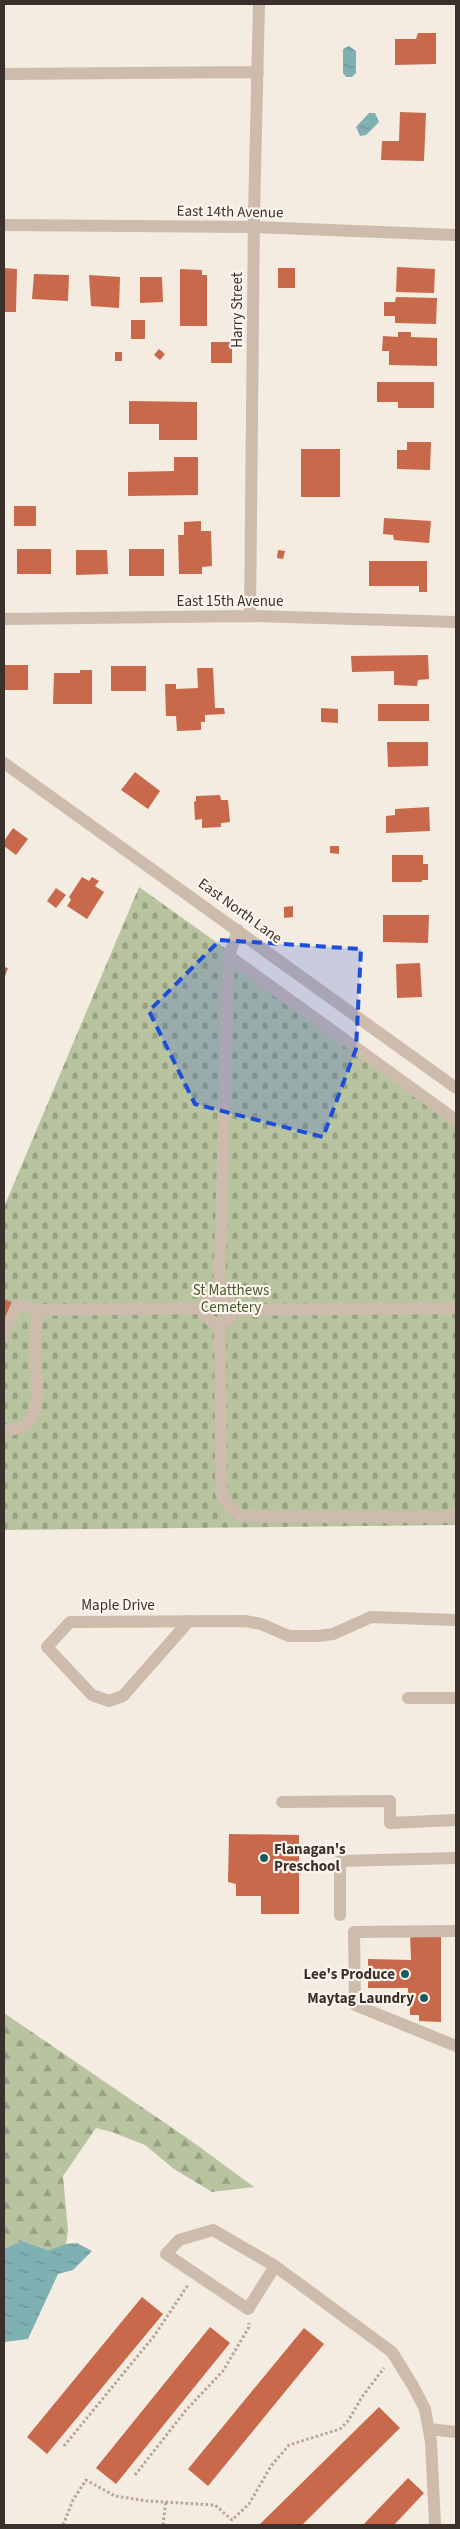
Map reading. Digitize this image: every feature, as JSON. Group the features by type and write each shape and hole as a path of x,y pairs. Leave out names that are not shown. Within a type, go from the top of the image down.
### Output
{"street":[{"name":"Harry Street","path":"250,616 254,228 259,4"},
{"path":"4,74 258,72"},
{"name":"East 14th Avenue","path":"4,225 254,228 456,235"},
{"name":"East 15th Avenue","path":"4,619 250,616 456,622"},
{"name":"East North Lane","path":"4,763 456,1088"},
{"path":"219,1295 229,956 238,930"},
{"path":"229,956 456,1120"},
{"path":"219,1295 229,1299 233,1310 231,1317 220,1323 210,1320 205,1308 209,1299 219,1295"},
{"path":"4,1334 17,1305 39,1310 205,1308"},
{"path":"233,1310 456,1308"},
{"path":"4,1430 22,1427 31,1420 34,1410 37,1394 35,1347 39,1310"},
{"path":"220,1323 221,1493 229,1507 240,1516 441,1517 456,1514"},
{"name":"Maple Drive","path":"189,1621 123,1696 108,1701 92,1695 47,1646 70,1622 189,1621 245,1621 260,1624 290,1636 318,1636 333,1634 371,1617 456,1620"},
{"path":"408,1698 456,1698"},
{"path":"282,1802 390,1801 390,1822 456,1820"},
{"path":"340,1915 340,1861 456,1858"},
{"path":"456,1931 354,1932 355,2005 456,2046"},
{"path":"275,2266 248,2310 166,2254 179,2240 213,2230 275,2266 395,2356 425,2409 429,2429 435,2525"},
{"path":"429,2429 456,2432"}],"path":[{"path":"64,2446 154,2336 195,2274"},
{"path":"135,2475 187,2410 223,2371 249,2327 248,2310"},
{"path":"64,2525 73,2500 86,2480 115,2496 215,2505 232,2520 249,2504 271,2466 289,2445 340,2429 348,2421 378,2375 395,2356"},
{"path":"163,2525 166,2501"}],"highlighted area":[{"path":"220,940 361,949 356,1049 323,1137 195,1104 149,1011"}],"green space":[{"name":"St Matthews Cemetery","path":"139,887 456,1113 456,1525 4,1530 4,1207"},
{"path":"4,2013 190,2140 254,2187 212,2192 174,2169 145,2145 96,2128 63,2176 68,2231 66,2244 48,2250 22,2241 4,2249"}],"water":[{"path":"349,46 356,51 356,73 352,77 346,77 343,73 343,49"},
{"path":"369,113 375,113 379,122 366,135 360,136 356,127"},
{"path":"22,2241 48,2250 66,2244 77,2243 92,2251 73,2270 58,2274 28,2339 4,2342 4,2249"}],"building":[{"path":"418,33 436,33 436,64 395,65 395,39 416,39"},
{"path":"400,112 426,113 424,161 381,160 382,141 399,141"},
{"path":"397,267 435,269 434,293 396,292"},
{"path":"4,268 17,269 16,312 4,312"},
{"path":"278,268 295,268 295,288 278,288"},
{"path":"180,269 202,270 202,275 207,275 207,326 180,326"},
{"path":"34,274 69,275 68,301 32,299"},
{"path":"89,275 120,277 119,308 91,306"},
{"path":"140,277 162,277 163,302 140,303"},
{"path":"396,297 437,298 436,324 395,323 395,316 384,316 384,302 395,302"},
{"path":"131,320 145,320 145,339 131,339"},
{"path":"398,332 411,332 411,337 437,338 437,366 389,365 389,351 382,351 383,336 398,337"},
{"path":"211,342 232,342 232,363 211,363"},
{"path":"159,349 165,354 160,360 154,355"},
{"path":"115,352 122,352 122,361 115,361"},
{"path":"377,382 434,382 434,408 398,408 398,402 377,402"},
{"path":"129,401 197,402 197,440 159,440 159,424 129,424"},
{"path":"407,442 431,442 430,470 397,469 397,450 407,450"},
{"path":"301,449 340,449 340,497 301,497"},
{"path":"174,457 198,457 198,495 128,496 128,472 174,471"},
{"path":"14,506 36,506 36,526 14,526"},
{"path":"384,518 431,521 429,543 394,540 393,535 383,534"},
{"path":"201,521 201,531 211,531 212,566 202,567 202,574 179,574 178,535 184,535 184,522"},
{"path":"17,549 51,549 51,574 17,574"},
{"path":"129,549 164,549 164,576 129,576"},
{"path":"76,550 107,550 108,574 76,575"},
{"path":"278,550 285,551 283,559 277,558"},
{"path":"369,561 427,561 427,592 419,592 419,586 369,586"},
{"path":"428,655 429,679 418,680 417,686 394,685 394,671 352,672 351,656"},
{"path":"4,665 28,665 28,690 4,690"},
{"path":"111,666 146,666 146,691 111,691"},
{"path":"197,668 213,668 215,708 224,708 225,714 205,715 205,722 201,722 201,730 177,731 176,716 166,716 165,684 176,684 176,689 198,688"},
{"path":"80,670 92,670 92,704 53,704 54,673 80,673"},
{"path":"378,704 429,704 429,721 378,721"},
{"path":"321,708 338,709 338,723 321,722"},
{"path":"387,742 428,742 428,766 388,767"},
{"path":"135,772 160,791 148,809 121,790"},
{"path":"220,795 221,800 228,800 230,822 221,823 221,827 202,828 202,819 195,820 194,802 196,801 196,796"},
{"path":"429,807 430,831 386,833 386,816 395,815 395,809"},
{"path":"13,828 28,839 16,855 4,846 4,841"},
{"path":"330,846 339,846 339,854 330,853"},
{"path":"392,855 423,855 423,864 428,864 428,880 422,880 422,882 392,882"},
{"path":"82,877 89,881 92,877 99,881 95,886 104,892 87,919 67,906 71,900 69,897"},
{"path":"56,888 66,895 56,908 47,901"},
{"path":"293,906 293,917 284,918 284,907"},
{"path":"383,915 429,915 428,943 383,942"},
{"path":"420,963 422,997 397,998 396,964"},
{"path":"4,967 8,968 4,979"},
{"path":"4,1299 14,1303 4,1324"},
{"name":"Flanagan's Preschool","path":"229,1834 299,1835 299,1914 261,1914 261,1896 236,1896 236,1884 228,1882"},
{"path":"410,1933 441,1933 441,2022 419,2021 419,2015 410,2015 408,1988 368,1988 368,1959 411,1960"},
{"path":"142,2297 163,2314 47,2454 27,2437"},
{"path":"210,2327 230,2343 116,2484 96,2468"},
{"path":"304,2328 324,2344 208,2486 188,2469"},
{"path":"379,2407 400,2428 302,2525 259,2525"},
{"path":"408,2478 424,2493 394,2525 363,2525"}],"place":[{"name":"Flanagan's Preschool","path":"264,1858"},
{"name":"Lee's Produce","path":"405,1974"},
{"name":"Maytag Laundry","path":"424,1998"}]}
